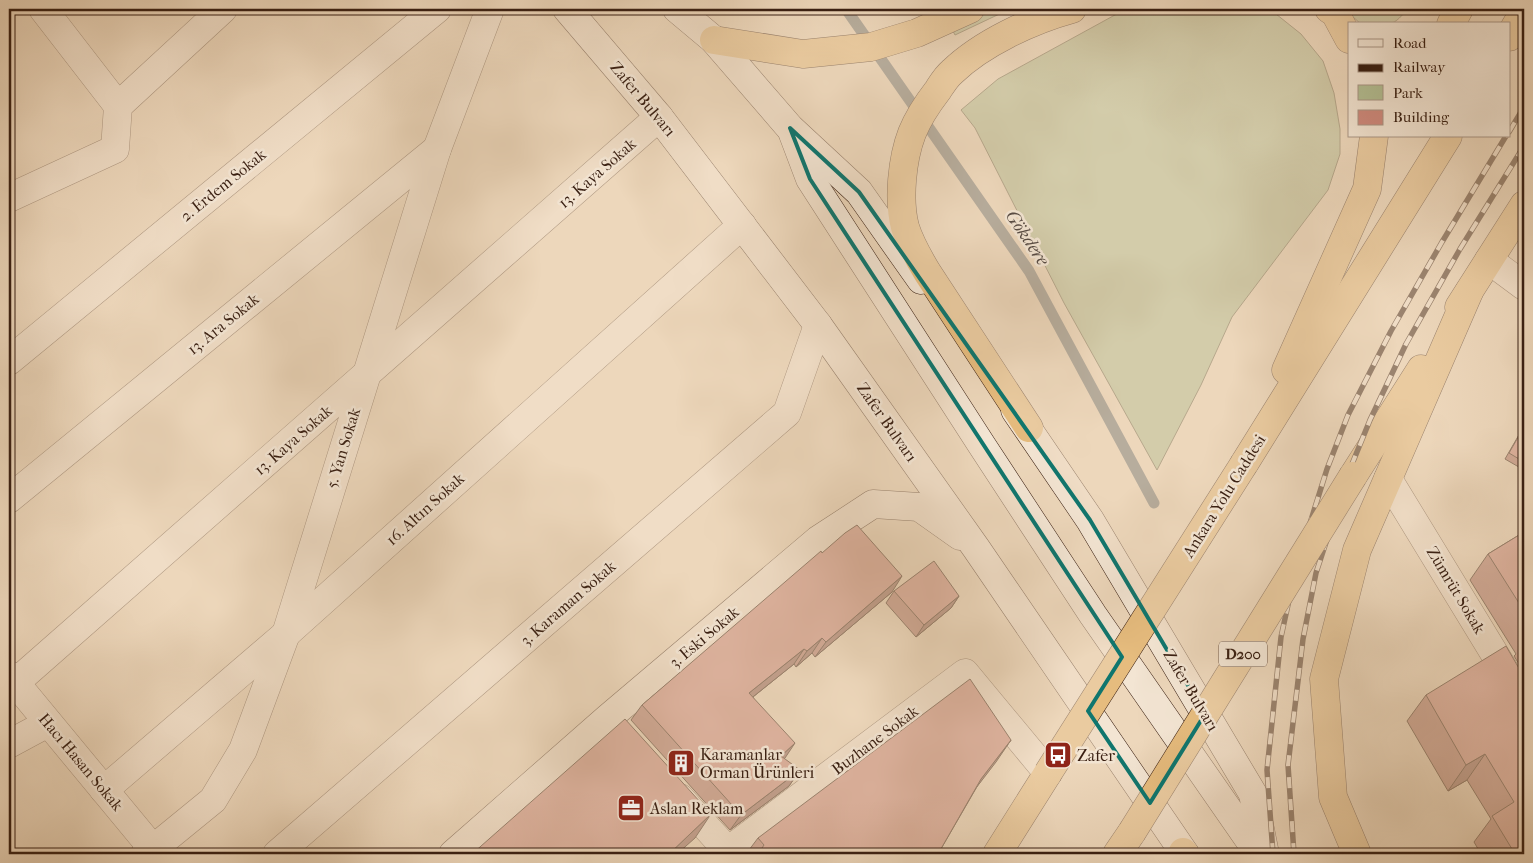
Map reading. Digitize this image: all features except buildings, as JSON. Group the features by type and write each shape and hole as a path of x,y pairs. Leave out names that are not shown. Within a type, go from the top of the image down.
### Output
{"highway":[{"path":"1029,428 926,272 911,245 905,226 902,206 902,182 912,133 928,104 950,73 972,55 1046,16 1072,9"},
{"path":"1328,9 1335,14 1348,37"},
{"path":"1452,22 1459,9"},
{"path":"714,40 803,54 871,47 916,33 968,10"},
{"path":"1510,35 1524,12"},
{"path":"1244,464 1367,188 1374,138"},
{"name":"Ankara Yolu Caddesi","path":"997,854 1244,464 1447,138"},
{"name":"D200","path":"1118,854 1128,843 1353,476 1524,204"},
{"path":"1357,854 1333,797 1324,679 1356,550 1469,292"}],"street":[{"path":"43,9 118,106"},
{"path":"9,198 114,149 118,106 223,9"},
{"name":"2. Erdem Sokak","path":"9,361 437,9"},
{"name":"5. Yan Sokak","path":"149,852 213,800 243,750 286,634 437,149 490,9"},
{"name":"Zafer Bulvarı","path":"567,9 660,117 818,325 976,548 1184,853"},
{"name":"Zafer Bulvarı","path":"678,9 714,40 790,128 859,192 945,316 1029,428 1090,520 1253,794 1265,854"},
{"name":"13. Kaya Sokak","path":"12,679 366,376 660,117"},
{"name":"Zafer Bulvarı","path":"790,128 810,179 981,444 1093,615 1259,854"},
{"name":"13. Ara Sokak","path":"9,499 437,149"},
{"name":"16. Altın Sokak","path":"104,790 286,634 742,225"},
{"path":"1489,260 1524,286"},
{"name":"3. Karaman Sokak","path":"277,854 788,413 818,325"},
{"name":"Zümrüt Sokak","path":"1388,478 1524,702"},
{"name":"3. Eski Sokak","path":"454,854 615,726 818,540 873,504 919,508 976,548"},
{"name":"Buzhane Sokak","path":"661,777 728,853 965,673 1048,774"},
{"name":"Hacı Hasan Sokak","path":"12,679 104,790 149,852"},
{"path":"9,744 48,722"}],"highlighted area":[{"path":"790,128 859,192 1090,520 1205,714 1150,803 1088,711 1122,657 810,179"}],"green space":[{"path":"996,9 1010,9 955,35 952,29"},
{"path":"1129,9 1271,10 1301,34 1323,61 1334,93 1340,129 1340,154 1328,190 1232,317 1201,385 1157,470 1064,303 975,128 961,110 998,79"},
{"path":"1344,9 1407,9 1402,16 1394,22 1359,22"}],"waterway":[{"name":"Gökdere","path":"846,9 1029,271 1154,503"}],"railway":[{"path":"1510,130 1524,107"},
{"path":"1273,854 1267,770 1281,637 1296,568 1327,469 1348,415 1391,331 1505,138"},
{"path":"1294,854 1288,765 1303,639 1316,573 1350,469 1370,420 1406,344 1460,249 1524,146"}],"place":[{"name":"Zafer","path":"1058,755"},
{"name":"Karamanlar Orman Ürünleri","path":"681,763"},
{"name":"Aslan Reklam","path":"631,808"}]}
